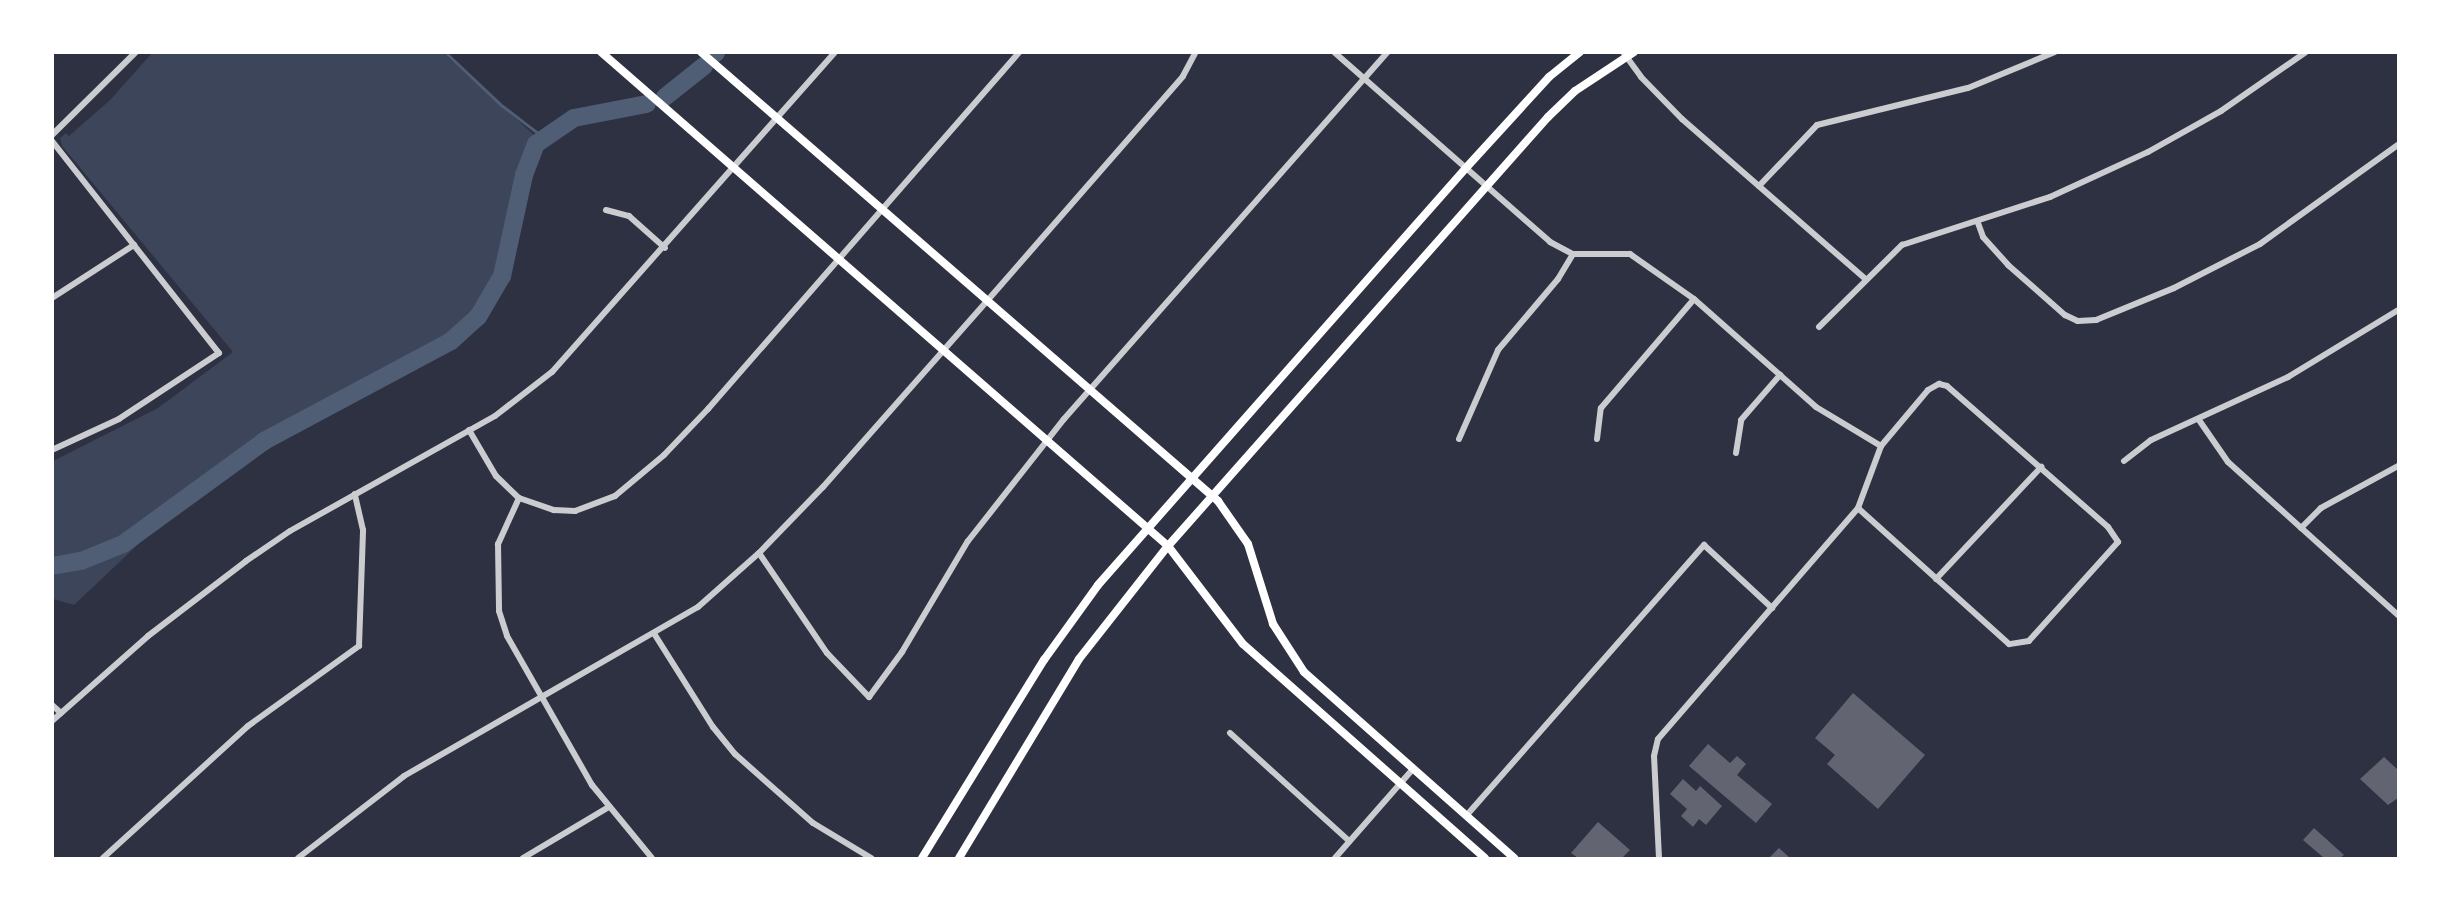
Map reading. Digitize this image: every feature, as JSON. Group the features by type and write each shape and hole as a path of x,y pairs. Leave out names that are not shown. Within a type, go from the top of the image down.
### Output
{"main road":[{"path":"601,52 1168,546 1243,644 1485,858"},
{"path":"701,52 1228,511 1248,544 1273,624 1304,672 1512,858"},
{"path":"922,858 1044,660 1098,585 1465,169 1549,77 1580,52"},
{"path":"959,858 1079,659 1168,546 1485,186 1575,92 1628,54"}],"street":[{"path":"52,135 136,52"},
{"path":"52,721 133,649 221,580 290,531 469,430 552,372 665,248 835,52"},
{"path":"469,430 496,476 519,498 554,510 575,510 615,496 664,455 1019,52"},
{"path":"298,858 404,776 540,696 655,635 698,607 759,554 823,487 1183,76 1196,52"},
{"path":"1334,52 1550,242 1573,254 1630,254 1694,299 1816,407 1881,446"},
{"path":"759,554 827,653 869,697 902,652 968,541 1047,440 1387,52"},
{"path":"1759,186 1817,125 1968,88 2055,52"},
{"path":"1819,327 1864,278 1902,245 1923,236 1978,223 2050,197 2148,152 2221,111 2306,52"},
{"path":"1628,54 1653,91 1864,278"},
{"path":"52,141 219,353 118,419 52,450"},
{"path":"1978,223 1983,237 2008,266 2065,315 2078,321 2096,320 2174,288 2260,244 2398,145"},
{"path":"606,210 629,216 665,248"},
{"path":"52,298 134,245"},
{"path":"1459,439 1498,350 1558,279 1573,254"},
{"path":"1597,439 1601,408 1694,299"},
{"path":"2124,461 2151,440 2289,377 2398,309"},
{"path":"1736,453 1741,420 1780,375"},
{"path":"1659,858 1654,756 1658,739 1858,508 1881,446 1928,390 1939,384 1947,386 2108,526 2118,542 2029,641 2019,645 2009,644 1858,508"},
{"path":"2199,420 2228,462 2398,615"},
{"path":"2301,528 2321,508 2398,466"},
{"path":"1936,579 2041,467"},
{"path":"103,858 248,726 359,646 363,530 355,494"},
{"path":"519,498 498,544 499,611 507,636 540,696 609,807 652,858"},
{"path":"1466,816 1704,545 1772,608"},
{"path":"655,635 713,727 743,762 813,823 871,858"},
{"path":"52,705 61,713"},
{"path":"1230,734 1349,841"},
{"path":"1335,858 1399,782 1413,769"},
{"path":"523,858 609,807"}],"shaded area":[{"path":"153,52 443,53 544,144 524,180 513,263 484,318 447,351 315,418 232,469 146,537 74,605 53,599 53,461 158,408 233,352 62,146 60,138 66,133 69,136 110,100"}],"building":[{"path":"1853,693 1925,755 1878,809 1827,764 1835,755 1815,738"},
{"path":"1708,744 1730,763 1737,756 1746,764 1737,775 1772,804 1756,823 1689,766"},
{"path":"2384,757 2398,770 2398,798 2388,805 2360,779"},
{"path":"1683,779 1696,791 1700,786 1722,806 1706,825 1699,819 1693,827 1681,816 1687,809 1670,794"},
{"path":"1598,822 1630,850 1622,858 1578,858 1571,853"},
{"path":"2314,828 2344,855 2340,858 2324,858 2303,840"},
{"path":"1779,848 1790,858 1769,858"}],"waterway":[{"path":"445,52 501,105 543,137"},
{"path":"665,97 704,66"},
{"path":"52,566 81,561 123,544 264,441 451,341 478,317 502,276 524,175 536,144 574,118 647,104"}]}
